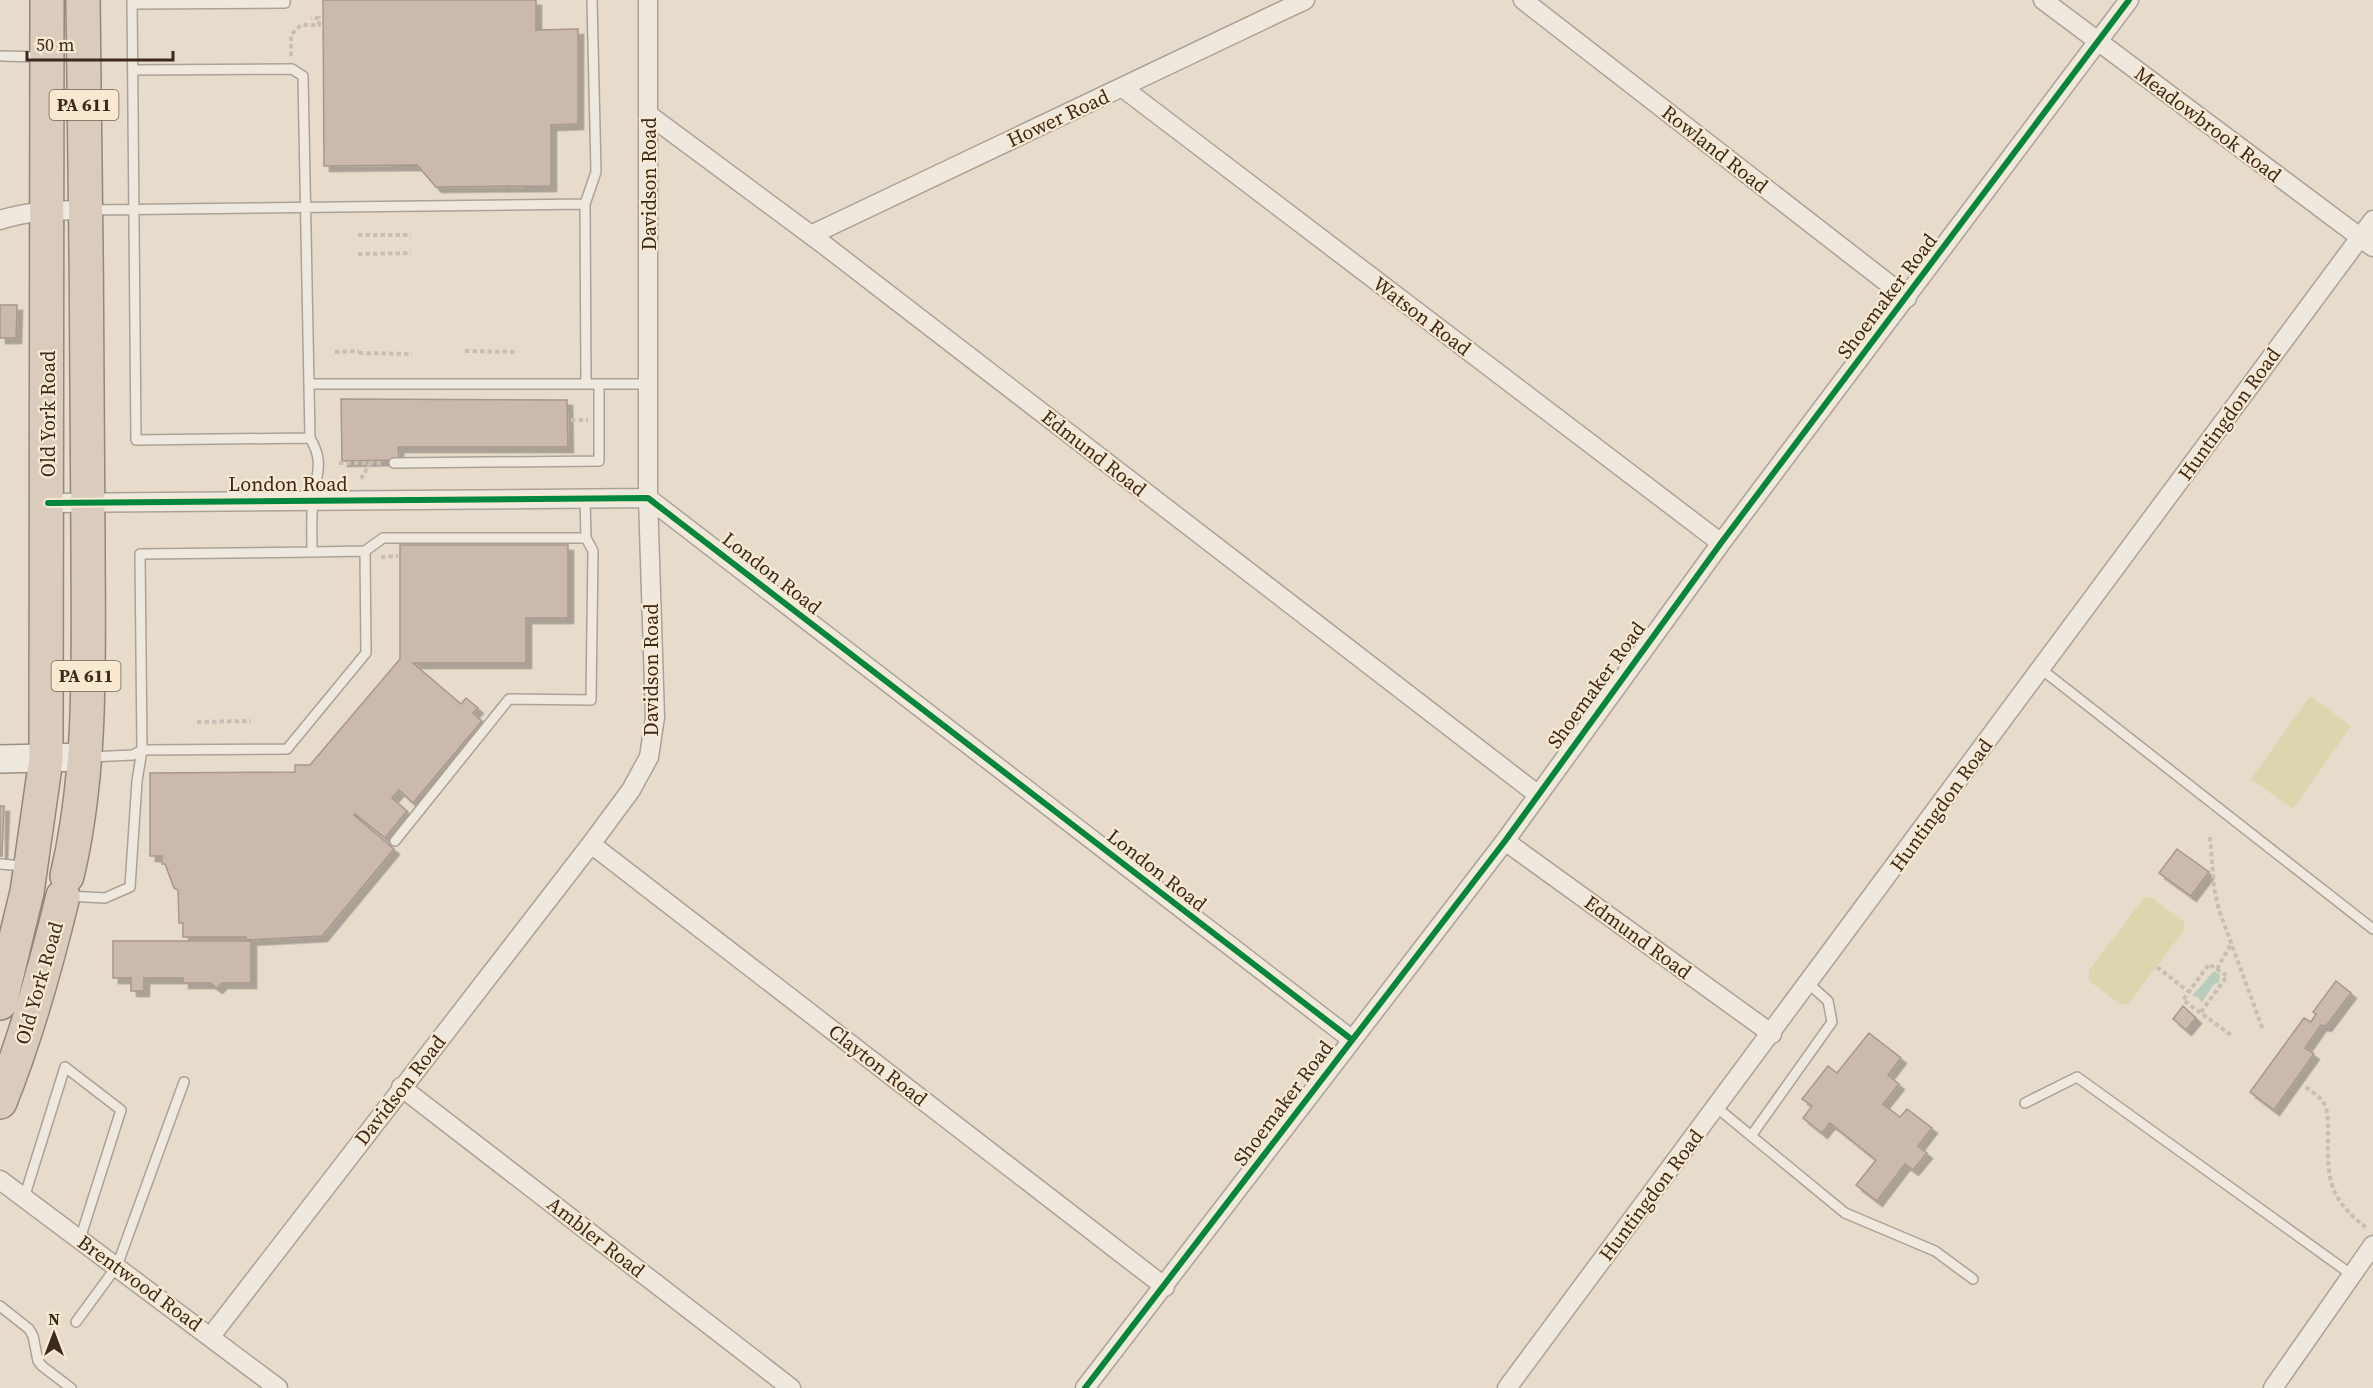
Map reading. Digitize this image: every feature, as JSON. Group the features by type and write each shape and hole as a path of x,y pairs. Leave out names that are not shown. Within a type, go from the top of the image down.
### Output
{"highway":[{"name":"Old York Road","path":"0,1003 27,892 15,865 46,759 47,0"},
{"name":"Old York Road","path":"0,1102 17,1061 50,951 76,838 85,757 88,502 83,0"}],"street":[{"name":"Davidson Road","path":"211,1336 401,1087 591,844 631,790 649,757 655,717 648,498 648,0"},
{"name":"Hower Road","path":"811,235 1305,0"},
{"name":"Rowland Road","path":"1523,0 1907,298"},
{"name":"Meadowbrook Road","path":"2043,0 2366,242"},
{"name":"Shoemaker Road","path":"1085,1388 1165,1287 1351,1039 1504,841 1721,543 2129,0"},
{"name":"Watson Road","path":"1123,88 1721,543"},
{"name":"Edmund Road","path":"649,115 811,235 1537,794"},
{"path":"0,220 19,214 47,210 86,210"},
{"name":"Huntingdon Road","path":"1507,1388 2041,669 2366,242 2373,220"},
{"name":"London Road","path":"48,503 648,498 1351,1039"},
{"path":"0,759 85,757"},
{"name":"Edmund Road","path":"1504,841 1772,1034"},
{"name":"Clayton Road","path":"591,844 1165,1287"},
{"name":"Ambler Road","path":"401,1087 791,1388"},
{"name":"Brentwood Road","path":"0,1180 278,1388"},
{"path":"2273,1388 2373,1245"}],"lane":[{"path":"285,0 285,3 132,2 136,440 310,438"},
{"path":"586,384 585,204 596,172 592,0"},
{"path":"2,56 47,57"},
{"path":"133,70 292,69 303,76 310,438 318,452 319,479 313,500 312,552"},
{"path":"86,210 585,204"},
{"path":"309,384 648,384"},
{"path":"394,463 599,460 599,384"},
{"path":"395,840 509,699 591,700 593,551 586,538 585,499"},
{"path":"65,886 105,898 130,887 137,781 142,750 140,554 365,550 383,538 586,538"},
{"path":"85,757 133,755 142,750 287,749 366,653 365,550"},
{"path":"2041,669 2373,929"},
{"path":"1751,1136 1832,1022 1828,1001 1809,984"},
{"path":"24,1198 66,1067 121,1110 80,1239"},
{"path":"2025,1104 2077,1077 2352,1275"},
{"path":"76,1322 117,1266 184,1082"},
{"path":"1716,1107 1845,1213 1935,1251 1973,1279"},
{"path":"0,1306 33,1336 35,1354 42,1366 71,1388"}],"path":[{"path":"291,40 291,35 301,25 319,25 319,18 311,18"},
{"path":"358,235 411,235"},
{"path":"358,254 411,254"},
{"path":"465,351 518,352"},
{"path":"335,352 412,354"},
{"path":"339,463 394,463"},
{"path":"361,479 370,463"},
{"path":"196,722 251,721"},
{"path":"2210,837 2214,888 2219,910 2263,1030"},
{"path":"2217,969 2232,941"},
{"path":"2223,959 2237,958"},
{"path":"2201,1012 2227,976 2209,964 2183,1000 2231,1035"},
{"path":"2157,967 2189,992"},
{"path":"2306,1087 2323,1102 2329,1117 2330,1177 2336,1195 2344,1210 2373,1234"}],"shaded area":[{"path":"2310,696 2351,726 2293,809 2251,779"},
{"path":"2151,897 2184,922 2185,929 2129,1003 2121,1005 2089,981 2089,970 2144,898"},
{"path":"2214,971 2220,975 2219,982 2213,985 2202,1003 2198,997 2192,996"}],"building":[{"path":"323,0 536,0 536,30 578,29 578,124 551,125 551,186 436,187 417,165 324,166"},
{"path":"0,305 17,305 16,338 0,338"},
{"path":"341,399 567,400 568,447 398,447 399,460 342,461"},
{"path":"400,545 568,545 568,618 526,618 526,663 413,663 461,704 466,698 478,708 473,713 482,721 413,803 399,790 392,798 407,811 385,838 354,815 394,849 322,936 246,940 246,937 183,937 183,923 179,923 178,890 174,888 165,864 162,864 162,856 150,856 150,773 295,772 295,765 310,765 400,659"},
{"path":"0,806 4,806 2,856 0,856"},
{"path":"2177,849 2209,872 2191,896 2159,873"},
{"path":"113,941 251,941 251,983 222,983 217,988 210,983 183,983 183,978 144,978 144,991 131,991 131,978 113,978"},
{"path":"2336,981 2351,993 2326,1026 2321,1025 2305,1048 2314,1054 2274,1110 2250,1092 2304,1018 2311,1022 2316,1014 2313,1012"},
{"path":"2183,1006 2196,1018 2186,1030 2173,1019"},
{"path":"1869,1033 1901,1058 1888,1075 1899,1084 1883,1104 1900,1117 1907,1109 1932,1128 1918,1146 1927,1153 1913,1170 1905,1164 1877,1201 1856,1185 1876,1160 1830,1123 1822,1133 1803,1118 1812,1106 1802,1099 1828,1066 1837,1073"}],"cycle path":[{"path":"1085,1388 1505,841 1721,543 2129,0"},
{"path":"48,503 648,498 1351,1039"}]}
